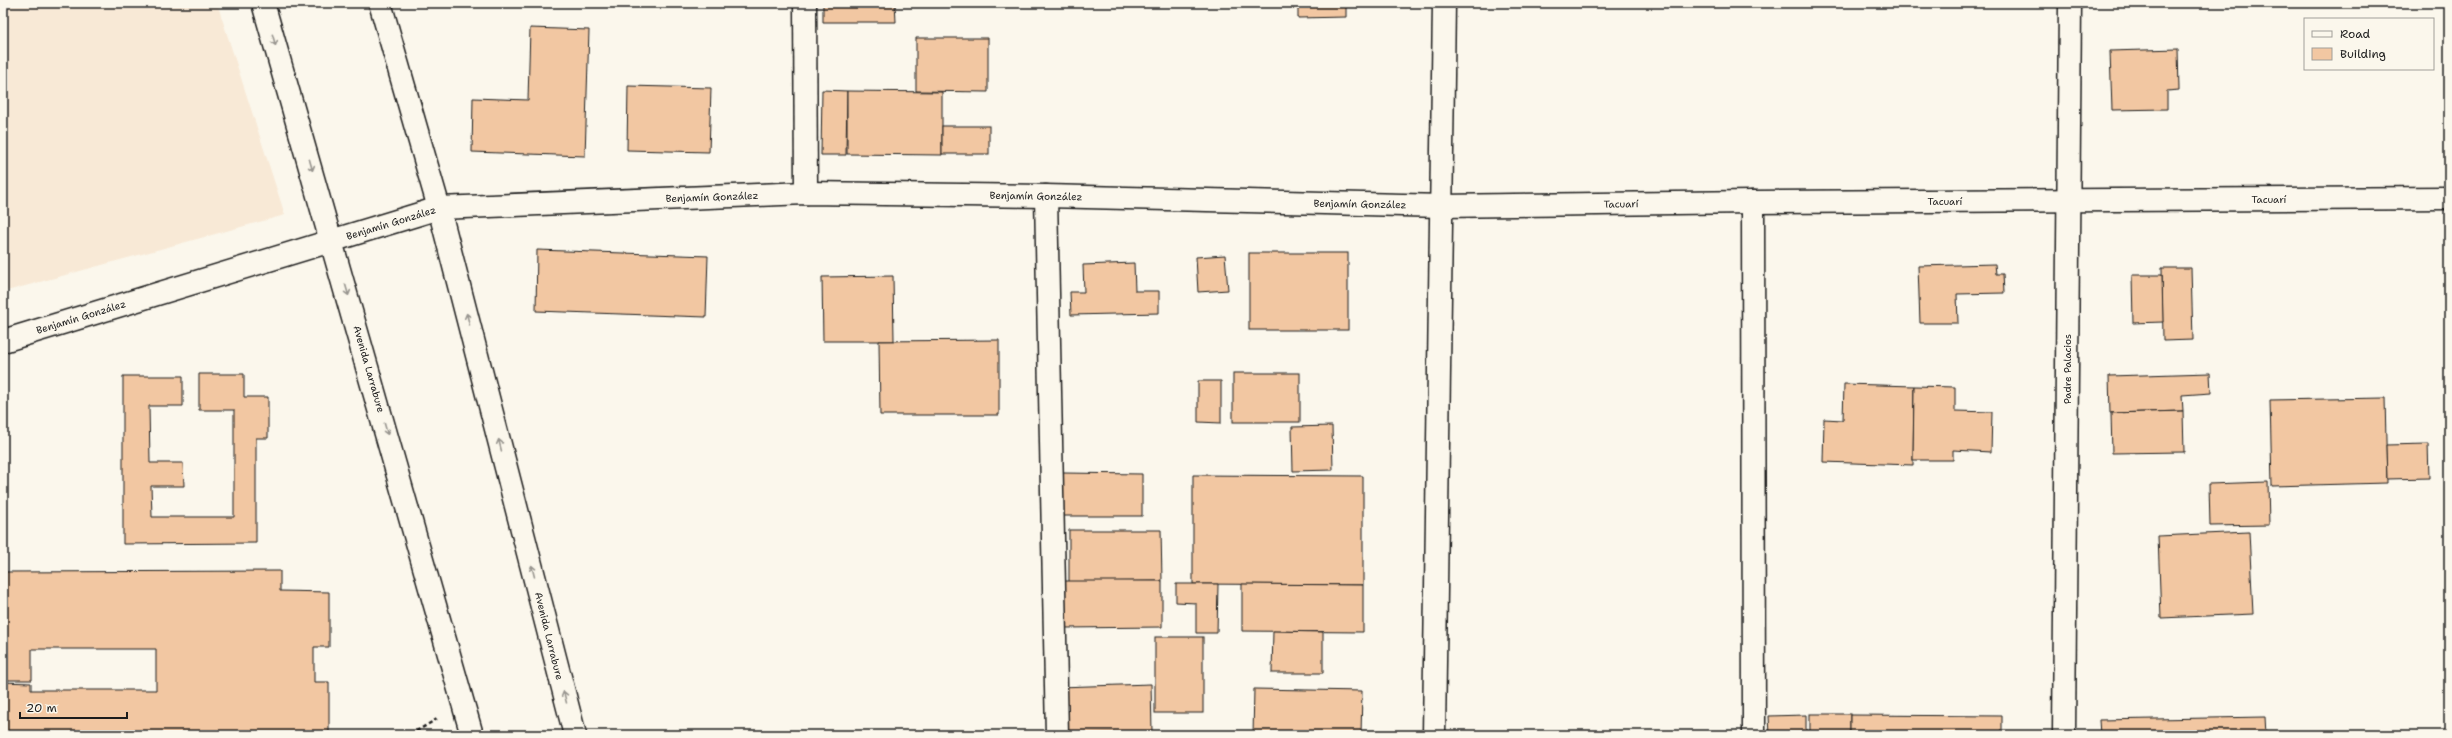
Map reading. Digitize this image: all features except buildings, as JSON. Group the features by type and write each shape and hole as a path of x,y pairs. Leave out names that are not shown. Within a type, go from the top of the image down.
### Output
{"street":[{"name":"Avenida Larrabure","path":"263,3 333,240 472,735"},
{"name":"Avenida Larrabure","path":"380,3 439,208 575,735"},
{"path":"805,3 806,193"},
{"path":"1434,735 1444,3"},
{"name":"Padre Palacios","path":"2064,735 2070,3"},
{"name":"Benjamín González","path":"3,341 439,208 806,193 1046,196 1442,206"},
{"path":"1046,196 1056,735"},
{"name":"Tacuarí","path":"1442,206 1753,202 2449,198"},
{"path":"1753,202 1754,735"}],"shaded area":[{"path":"3,3 217,3 285,215 3,292"}]}
